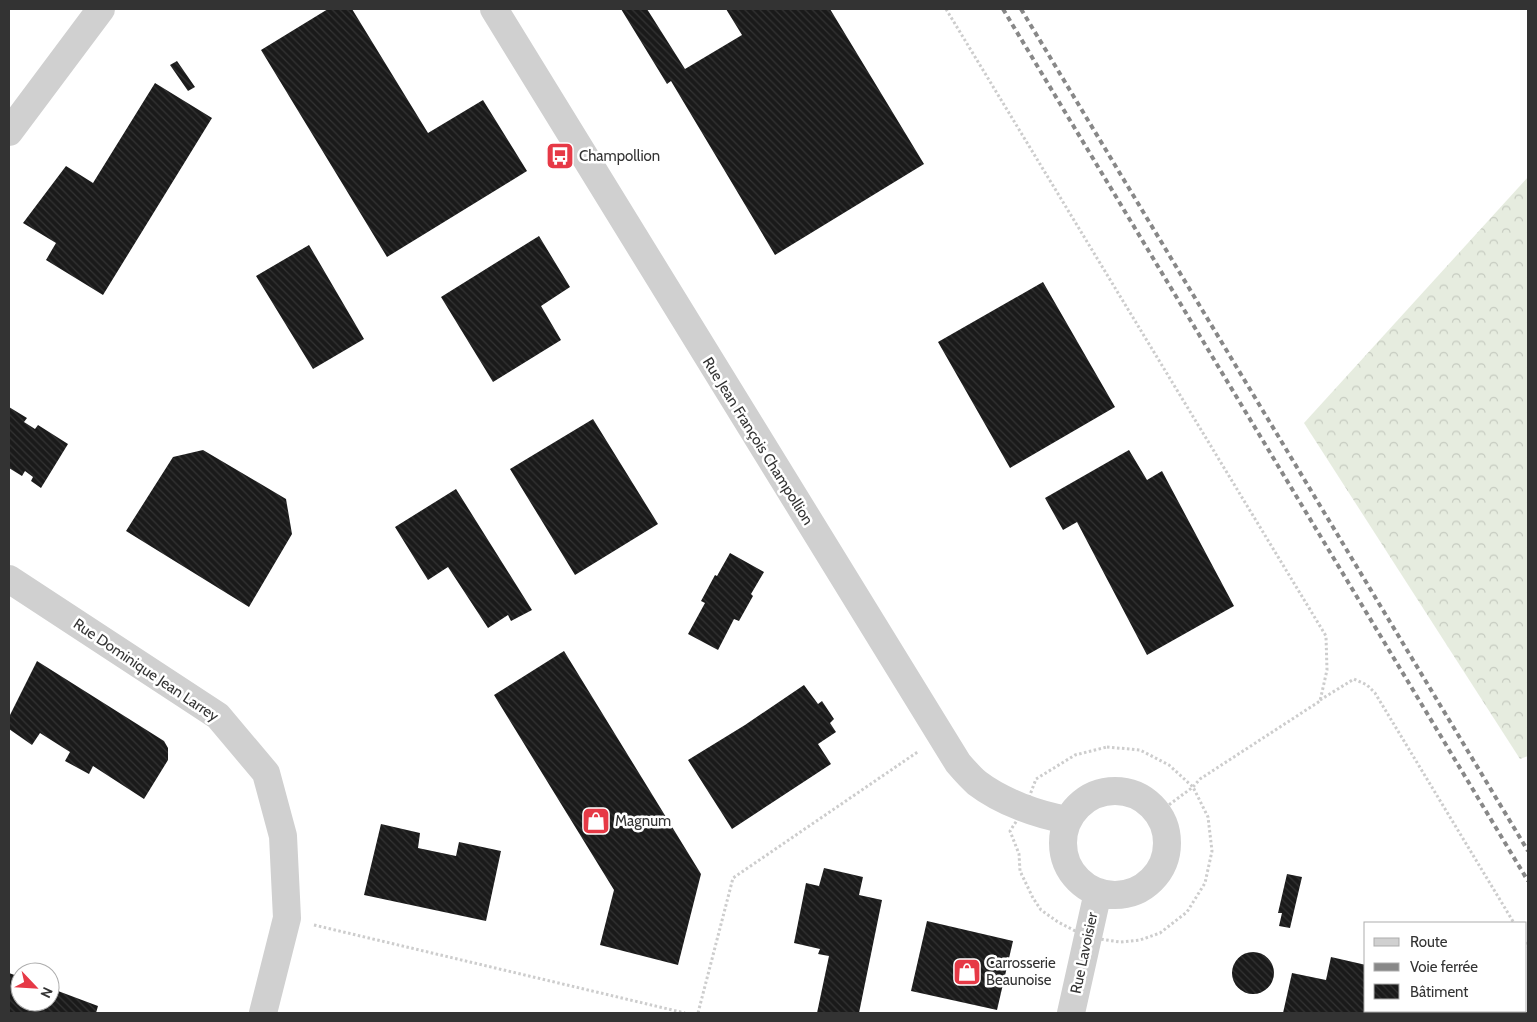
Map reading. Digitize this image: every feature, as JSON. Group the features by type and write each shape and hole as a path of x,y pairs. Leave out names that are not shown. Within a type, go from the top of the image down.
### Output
{"street":[{"path":"9,132 101,9"},
{"name":"Rue Jean François Champollion","path":"494,9 958,763 977,783 994,793 1025,808 1053,818 1068,820"},
{"name":"Rue Dominique Jean Larrey","path":"9,579 218,716 266,773 283,836 287,918 263,1013"},
{"path":"1119,791 1134,794 1147,802 1158,813 1165,826 1167,840 1166,855 1161,869 1152,880 1140,889 1127,894 1112,895 1098,892 1085,886 1074,876 1067,863 1063,849 1064,834 1068,820 1077,808 1089,798 1104,792 1119,791"},
{"name":"Rue Lavoisier","path":"1071,1013 1098,892"}],"path":[{"path":"946,9 1326,636 1327,670 1320,701"},
{"path":"1158,813 1193,787 1200,779 1354,679 1367,684 1375,693 1513,922"},
{"path":"698,1013 733,878 940,736"},
{"path":"1107,747 1140,750 1169,764 1193,787 1208,817 1212,851 1205,883 1187,912 1160,933 1140,940 1120,942 1087,937 1058,922 1042,910 1033,898 1020,871 1019,854 1010,832 1025,808 1036,779 1075,755 1107,747"},
{"path":"287,918 685,1013"}],"green space":[{"path":"1528,177 1528,756 1520,759 1304,423"}],"building":[{"path":"328,9 352,9 428,133 483,100 527,171 387,257 261,50"},
{"path":"621,9 647,9 685,69 742,35 726,9 830,9 924,164 775,255 671,81 667,84"},
{"path":"177,61 195,87 188,91 170,65"},
{"path":"155,83 212,118 103,295 46,260 56,243 23,223 66,166 93,183"},
{"path":"539,236 570,287 541,306 561,340 493,382 441,297"},
{"path":"309,245 364,339 313,369 256,276"},
{"path":"1043,282 1115,407 1010,468 938,342"},
{"path":"9,407 27,418 24,422 35,429 38,425 68,444 41,488 31,481 33,477 25,471 22,476 9,468"},
{"path":"593,419 658,524 575,575 510,469"},
{"path":"203,450 286,499 292,534 249,607 126,531 173,457"},
{"path":"1129,450 1147,480 1162,471 1234,606 1147,655 1077,522 1063,530 1045,498"},
{"path":"456,489 532,610 511,621 508,615 488,628 448,567 428,580 395,527"},
{"path":"730,553 764,572 751,594 753,596 739,621 734,619 718,650 688,634 705,603 701,601"},
{"path":"564,651 701,874 678,965 600,945 614,890 494,695"},
{"path":"37,661 164,741 168,748 168,760 144,799 93,766 89,774 65,761 70,752 40,733 32,745 9,729 9,717"},
{"path":"804,685 818,704 822,701 834,719 830,723 836,732 818,744 831,764 732,829 688,760 745,725"},
{"path":"381,824 420,833 418,848 456,856 459,842 501,851 486,921 364,895"},
{"path":"824,868 863,877 859,895 882,900 859,1013 817,1013 829,956 818,954 820,949 794,943 806,883 819,886"},
{"path":"1287,874 1302,877 1290,928 1279,926 1282,913 1278,913"},
{"path":"927,921 1013,941 997,1010 911,991"},
{"path":"1257,952 1265,955 1271,961 1274,973 1271,985 1265,991 1249,994 1241,991 1235,985 1232,969 1235,961 1241,955"},
{"path":"1331,957 1364,965 1364,1012 1402,1013 1283,1013 1292,973 1326,980"},
{"path":"9,973 10,1012 60,1012 60,992 98,1006 96,1013 9,1013"}],"railway":[{"path":"1003,9 1528,881"},
{"path":"1021,9 1528,851"}],"place":[{"name":"Champollion","path":"560,156"},
{"name":"Magnum","path":"596,821"},
{"name":"Carrosserie Beaunoise","path":"967,972"}]}
